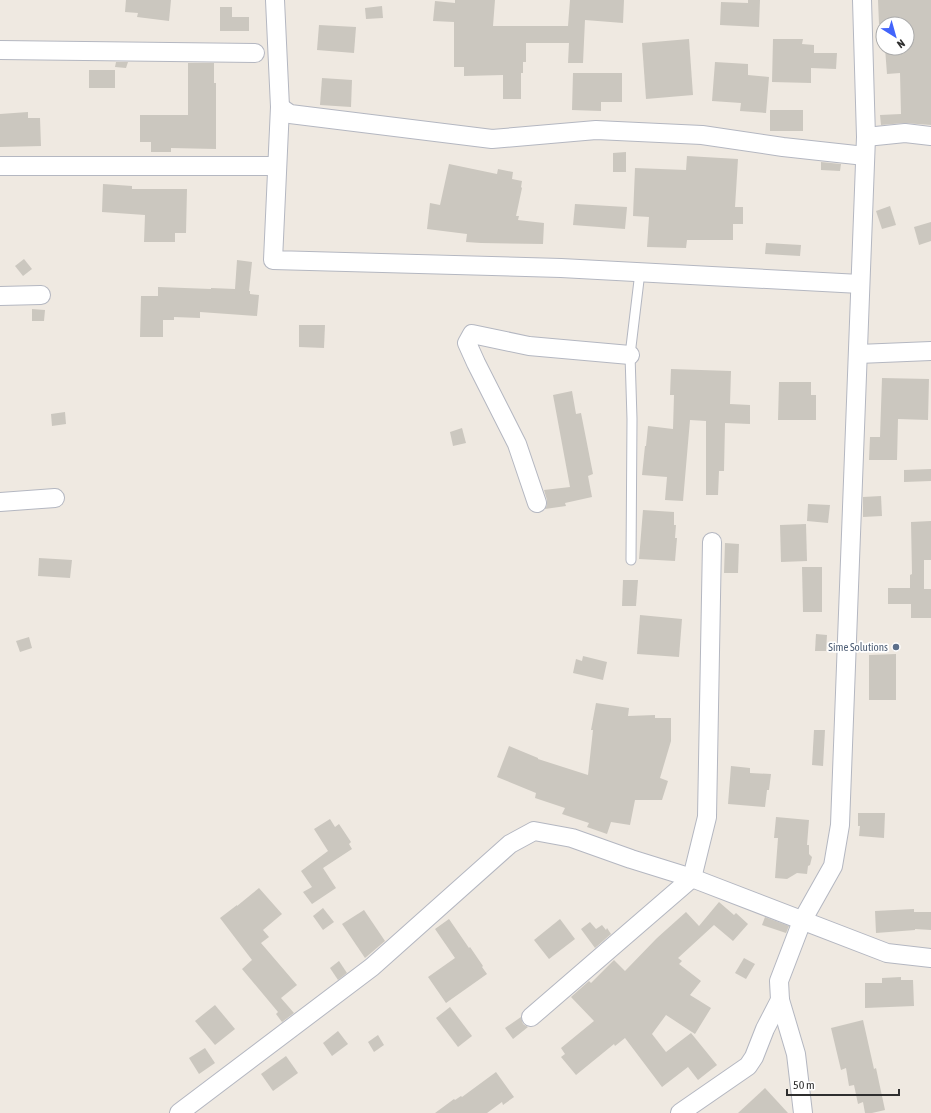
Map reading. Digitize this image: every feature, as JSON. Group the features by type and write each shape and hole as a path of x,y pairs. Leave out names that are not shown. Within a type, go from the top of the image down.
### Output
{"street":[{"path":"275,0 280,107 273,260 561,268 860,284"},
{"path":"803,1113 796,1054 780,1000 779,981 802,921 833,866 840,825 866,137 862,0"},
{"path":"0,50 255,53"},
{"path":"280,107 290,114 492,140 603,130 702,135 783,147 865,156"},
{"path":"866,137 905,133 931,136"},
{"path":"0,166 277,166"},
{"path":"0,296 41,295"},
{"path":"537,503 517,444 467,343 472,334 529,346 630,356"},
{"path":"858,354 931,351"},
{"path":"0,502 55,498"},
{"path":"531,1017 692,878 707,817 712,542"},
{"path":"179,1113 372,967 510,844 534,831 572,838 630,859 692,878 887,953 931,958"},
{"path":"680,1113 748,1066 754,1057 780,1000"}],"lane":[{"path":"631,560 632,419 630,356 640,272"}],"building":[{"path":"126,0 171,0 169,21 137,17 138,13 125,12"},
{"path":"455,0 495,0 493,26 568,26 570,0 624,0 623,23 585,20 583,63 568,63 569,43 526,43 526,62 523,62 523,73 521,73 521,99 503,99 503,75 464,76 464,67 454,67 454,22 433,21 435,1 455,3"},
{"path":"748,0 760,0 759,27 720,25 721,2 748,3"},
{"path":"878,0 931,0 931,125 904,123 881,125 880,115 901,114 900,73 887,74 886,56 915,56 915,16 879,16"},
{"path":"382,6 383,18 366,19 365,8"},
{"path":"220,7 232,7 232,17 249,17 249,31 220,31"},
{"path":"319,25 356,27 354,53 317,50"},
{"path":"689,39 693,95 646,99 642,43"},
{"path":"773,39 803,39 802,44 814,45 814,53 837,53 836,69 811,68 811,83 772,82"},
{"path":"116,62 128,62 126,68 115,67"},
{"path":"715,62 748,64 748,75 769,77 766,113 740,111 741,103 712,101"},
{"path":"188,63 214,63 214,83 216,83 216,149 171,148 171,152 151,152 151,142 140,142 140,115 188,115"},
{"path":"89,70 115,70 115,88 89,88"},
{"path":"573,73 622,73 622,102 601,102 601,111 572,110"},
{"path":"322,78 352,80 351,107 320,105"},
{"path":"770,110 803,110 803,131 770,131"},
{"path":"28,112 28,118 40,118 41,146 0,147 0,114"},
{"path":"626,152 626,172 613,172 613,153"},
{"path":"687,156 738,159 735,207 743,207 743,224 733,224 733,240 687,240 686,248 647,247 649,217 633,216 635,168 686,170"},
{"path":"821,162 841,164 840,171 821,170"},
{"path":"449,164 497,174 498,169 513,172 512,179 522,181 516,216 519,216 518,220 544,223 543,244 466,242 467,234 427,229 430,203 440,205"},
{"path":"103,184 132,186 132,189 187,189 186,233 175,233 175,242 144,242 145,215 102,212"},
{"path":"575,204 627,207 625,229 573,225"},
{"path":"890,206 896,225 882,229 876,211"},
{"path":"931,222 931,241 919,245 914,227"},
{"path":"766,243 801,245 800,256 765,254"},
{"path":"24,259 32,269 23,276 15,266"},
{"path":"237,260 252,262 249,291 250,294 259,295 257,316 200,312 200,318 174,317 174,320 163,320 163,337 140,337 141,296 158,296 158,287 235,289"},
{"path":"32,309 45,310 44,321 32,321"},
{"path":"299,325 325,325 324,348 299,347"},
{"path":"671,369 731,371 730,404 750,405 750,424 725,423 724,471 719,471 718,495 706,495 706,421 690,420 683,501 665,500 667,477 642,475 648,426 673,429 674,395 670,395"},
{"path":"882,378 929,379 928,420 898,419 897,460 869,460 870,437 880,437"},
{"path":"779,382 811,382 811,395 816,395 816,420 778,420"},
{"path":"572,391 576,414 581,413 593,474 588,476 592,497 565,503 566,506 545,509 547,500 544,490 570,487 553,395"},
{"path":"65,412 66,424 52,426 51,414"},
{"path":"462,428 466,443 453,446 450,432"},
{"path":"931,469 931,481 904,482 904,470"},
{"path":"881,496 882,516 863,517 863,497"},
{"path":"808,504 830,505 828,523 807,521"},
{"path":"643,510 674,512 674,525 676,525 675,538 677,538 675,561 639,559"},
{"path":"931,521 931,560 924,560 924,589 931,589 931,618 911,618 911,604 888,604 888,588 910,588 910,575 912,574 911,522"},
{"path":"806,524 807,561 781,562 780,525"},
{"path":"725,543 739,544 738,573 724,573"},
{"path":"39,558 72,560 70,578 38,576"},
{"path":"802,567 822,567 822,612 803,612"},
{"path":"623,580 638,580 636,606 622,606"},
{"path":"640,615 682,619 679,657 637,654"},
{"path":"816,634 827,635 826,651 815,651"},
{"path":"29,637 32,648 20,652 16,641"},
{"path":"896,654 896,700 869,700 869,655"},
{"path":"583,656 607,662 603,680 573,673 576,659 582,661"},
{"path":"596,703 629,708 628,716 655,715 655,718 671,718 671,741 660,778 668,781 662,800 635,800 630,825 611,822 607,834 587,827 589,823 562,814 565,808 535,798 536,793 497,777 509,746 538,759 588,775 593,730 591,730"},
{"path":"814,730 825,730 823,766 812,765"},
{"path":"731,766 750,768 750,773 771,774 765,807 728,804"},
{"path":"858,813 885,813 884,838 859,836 860,826 858,826"},
{"path":"776,817 809,820 807,845 809,845 809,854 812,857 810,865 808,866 807,874 797,873 787,879 775,878 778,838 774,838"},
{"path":"330,819 335,827 339,824 351,842 349,844 352,849 323,868 336,888 312,904 303,892 312,887 301,871 328,851 314,829"},
{"path":"259,888 282,914 263,930 269,937 261,943 297,985 281,998 294,1013 282,1022 276,1014 278,1012 242,969 252,960 220,918"},
{"path":"719,902 734,915 736,913 748,924 733,941 714,925 678,958 682,961 679,964 701,981 690,995 711,1008 695,1034 666,1015 652,1034 666,1052 691,1033 717,1065 698,1080 688,1067 662,1087 625,1038 615,1046 614,1044 576,1075 561,1057 565,1054 561,1048 594,1021 571,997 589,981 591,983 614,960 625,971 657,938 686,912 699,926"},
{"path":"323,908 334,922 323,930 313,916"},
{"path":"914,909 914,912 931,912 931,930 915,929 876,933 875,911"},
{"path":"364,910 385,941 365,958 342,924"},
{"path":"765,917 789,926 786,933 762,925"},
{"path":"449,919 469,948 470,947 487,974 446,1003 428,977 455,958 435,929"},
{"path":"560,919 575,939 549,959 534,940"},
{"path":"590,922 596,929 602,925 606,930 607,928 611,934 595,948 581,929"},
{"path":"744,958 755,964 746,979 735,973"},
{"path":"339,961 347,973 338,980 330,968"},
{"path":"901,977 901,980 913,980 914,1006 865,1008 865,983 882,983 882,978"},
{"path":"215,1005 235,1029 215,1045 195,1021"},
{"path":"450,1007 472,1036 458,1047 436,1018"},
{"path":"521,1017 523,1024 528,1027 513,1039 505,1028"},
{"path":"863,1020 874,1069 876,1068 885,1110 872,1113 865,1113 863,1102 858,1104 854,1085 849,1086 846,1068 841,1070 831,1028"},
{"path":"338,1031 348,1044 332,1056 323,1043"},
{"path":"378,1035 384,1045 374,1052 368,1042"},
{"path":"205,1048 215,1063 199,1074 189,1058"},
{"path":"286,1056 298,1073 273,1091 261,1074"},
{"path":"496,1072 514,1097 503,1105 502,1102 487,1113 435,1113 454,1099 455,1100 461,1096 462,1097"},
{"path":"765,1088 788,1113 738,1113"}],"place":[{"name":"Sime Solutions","path":"896,647"}]}
